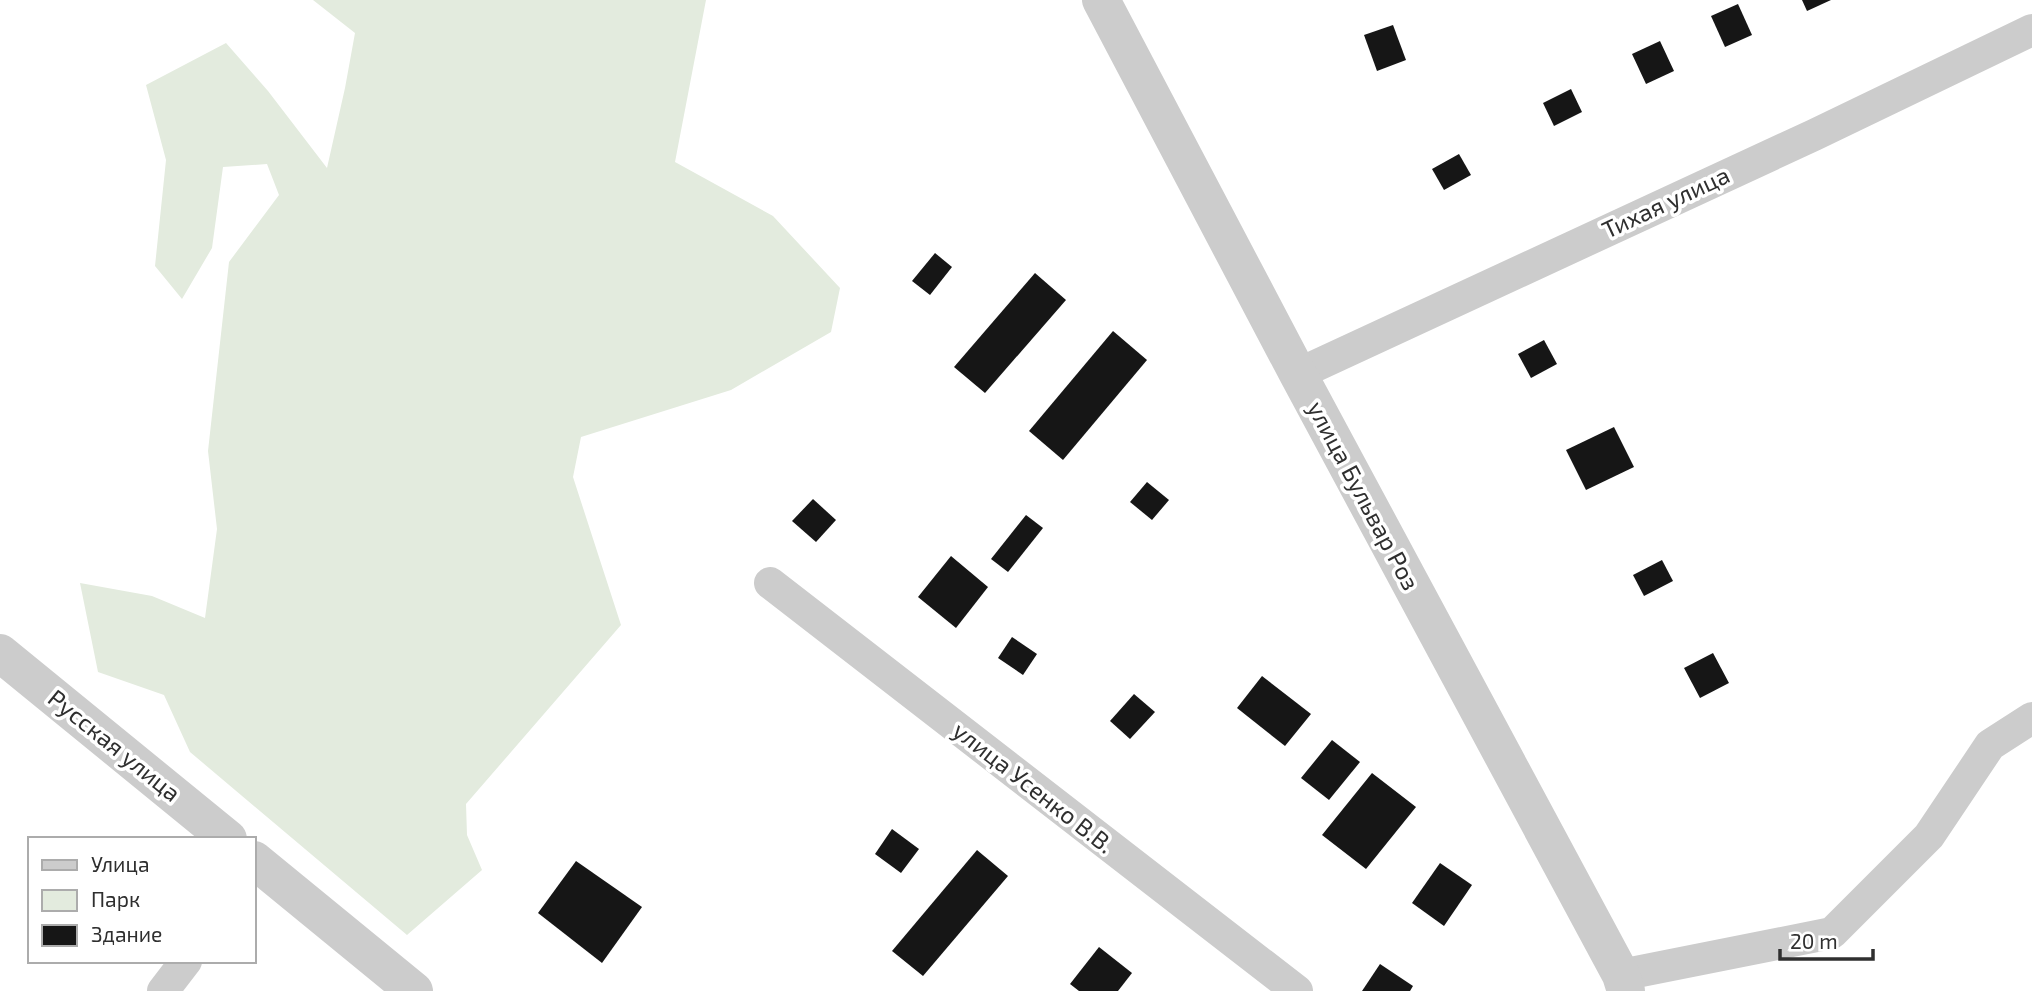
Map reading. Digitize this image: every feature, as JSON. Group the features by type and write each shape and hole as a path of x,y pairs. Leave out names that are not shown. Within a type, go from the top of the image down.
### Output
{"street":[{"name":"улица Бульвар Роз","path":"1101,0 1623,983"},
{"name":"Тихая улица","path":"1298,374 1814,135 2032,30"},
{"name":"улица Усенко В.В.","path":"769,583 1297,991"},
{"name":"Русская улица","path":"0,653 226,837"},
{"path":"1623,983 1832,933 1929,836 1990,745 2032,718"},
{"path":"256,866 414,991"},
{"path":"163,991 184,963"}],"green space":[{"path":"313,0 706,0 675,162 773,216 840,288 831,332 731,390 581,437 573,477 621,625 466,804 467,835 482,870 407,935 190,752 164,695 98,672 80,583 152,596 205,618 217,529 208,451 229,262 279,195 267,164 223,167 212,248 182,299 155,266 166,160 146,85 226,43 268,91 327,168 355,33"}],"building":[{"path":"1802,0 1831,0 1807,11"},
{"path":"1738,4 1752,35 1725,47 1711,16"},
{"path":"1393,25 1406,60 1377,71 1364,35"},
{"path":"1660,41 1674,71 1646,84 1632,54"},
{"path":"1571,89 1582,112 1554,126 1543,103"},
{"path":"1459,154 1471,175 1444,190 1432,169"},
{"path":"935,253 952,267 930,295 912,281"},
{"path":"1035,273 1066,300 985,393 954,367"},
{"path":"1113,331 1147,360 1063,460 1029,431"},
{"path":"1544,340 1557,364 1531,378 1518,354"},
{"path":"1614,427 1634,467 1586,490 1566,450"},
{"path":"1147,482 1169,500 1152,520 1130,502"},
{"path":"813,499 836,520 816,542 792,521"},
{"path":"1026,515 1043,528 1008,572 991,559"},
{"path":"951,556 988,587 956,628 918,597"},
{"path":"1662,560 1673,581 1644,596 1633,575"},
{"path":"1012,637 1037,654 1023,675 998,658"},
{"path":"1713,653 1729,683 1700,698 1684,668"},
{"path":"1262,676 1311,714 1285,746 1237,708"},
{"path":"1134,694 1155,712 1130,739 1110,721"},
{"path":"1332,740 1360,762 1329,800 1301,778"},
{"path":"1372,773 1416,807 1366,869 1322,835"},
{"path":"892,829 919,849 901,873 875,854"},
{"path":"977,850 1008,876 923,976 892,951"},
{"path":"576,861 642,907 602,963 538,913"},
{"path":"1440,863 1472,885 1444,926 1412,903"},
{"path":"1099,947 1132,973 1118,991 1079,991 1070,984"},
{"path":"1380,964 1413,986 1410,991 1362,991"}]}
